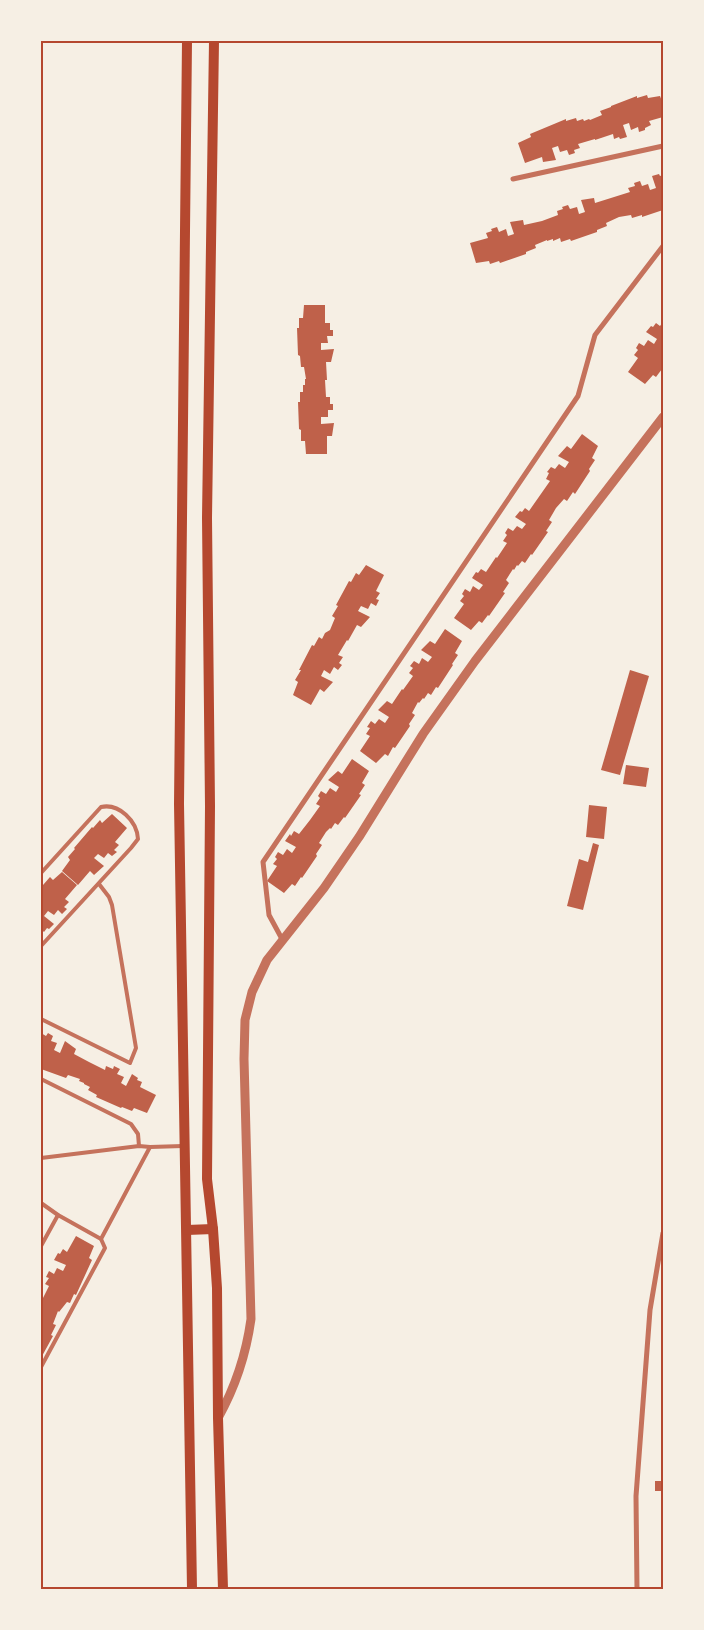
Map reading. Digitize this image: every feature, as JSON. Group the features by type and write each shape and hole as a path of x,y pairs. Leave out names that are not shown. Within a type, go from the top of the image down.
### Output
{"main road":[{"path":"187,41 178,804 186,1145 192,1589"},
{"path":"214,41 207,518 210,806 207,1179 217,1288 218,1418 223,1589"},
{"path":"187,1230 213,1229"}],"street":[{"path":"513,179 663,146"},
{"path":"282,939 270,915 263,862 578,396 595,335 663,246"},
{"path":"218,1418 237,1380 247,1347 251,1319 244,1059 245,1020 252,992 266,960 324,888 359,837 423,734 475,661 663,417"},
{"path":"637,1589 636,1496 650,1310 663,1233"}],"lane":[{"path":"41,873 101,807 118,808 135,825 138,832 138,840 41,946"},
{"path":"41,1019 130,1063 134,1056 136,1048 112,905 109,897 98,884"},
{"path":"41,1079 131,1124 138,1134 139,1146"},
{"path":"41,1158 139,1146 186,1145"},
{"path":"101,1239 150,1147"},
{"path":"41,1203 58,1215 101,1239 105,1244 104,1252 41,1367"},
{"path":"41,1246 58,1215"}],"building":[{"path":"647,95 648,98 660,96 663,104 663,117 649,121 651,125 645,128 645,130 639,132 638,127 631,130 629,123 623,125 627,137 614,139 613,134 578,144 580,148 574,150 575,153 569,155 567,150 560,152 558,146 552,148 556,160 543,162 542,157 525,163 518,143 531,137 530,134 566,119 566,121 576,118 577,121 583,119 584,121 590,120 602,115 600,111 611,106 637,96 637,98"},
{"path":"659,174 660,176 663,175 663,210 642,217 642,215 632,218 631,215 619,217 606,223 607,226 597,230 597,232 571,241 570,239 561,242 560,238 553,241 553,239 547,240 535,245 536,248 526,252 526,254 500,263 499,261 490,264 489,261 476,263 470,243 488,238 486,233 492,231 491,229 497,227 499,232 506,229 508,236 514,234 510,222 523,220 524,225 542,221 558,215 557,211 568,205 570,209 577,207 579,214 585,212 581,200 594,198 595,203 630,192 628,188 635,186 634,183 640,181 642,186 648,184 650,190 656,188 652,176"},
{"path":"304,305 325,305 325,323 330,323 330,330 333,330 333,336 327,336 328,343 321,343 321,350 334,349 331,362 326,362 327,380 325,380 326,397 330,397 330,404 333,404 333,410 328,410 328,417 321,417 321,424 334,423 332,436 327,436 327,454 306,454 305,441 301,441 301,430 299,429 298,402 300,402 300,392 303,392 303,385 305,385 306,379 304,367 301,367 300,356 298,355 297,328 299,328 299,318 303,318"},
{"path":"663,322 663,369 656,377 653,375 645,384 628,372 638,358 634,355 638,350 636,348 639,343 644,346 648,340 654,344 657,339 646,332 656,323 660,326"},
{"path":"582,434 598,446 592,458 595,460 589,469 590,471 575,494 573,492 567,501 564,499 556,508 549,520 552,522 546,531 548,532 532,555 525,563 522,561 513,569 506,580 509,583 503,592 505,593 489,616 482,623 479,621 471,630 454,618 464,604 460,601 464,596 462,594 465,589 470,592 473,586 479,590 483,585 472,578 481,569 486,572 497,558 507,543 503,541 507,535 505,533 508,528 513,531 517,526 522,529 526,524 515,517 525,508 529,511 550,481 546,479 549,473 547,472 551,467 555,469 559,464 565,468 569,462 558,456 567,446 571,449"},
{"path":"366,565 384,575 376,591 380,593 376,599 379,600 376,606 371,603 368,609 361,606 358,611 370,617 361,627 357,625 347,640 338,655 343,657 339,663 342,665 338,670 334,667 330,674 324,670 321,676 333,682 324,692 320,689 311,705 293,695 298,682 295,680 312,645 314,646 319,637 322,639 325,633 330,630 335,618 332,616 338,606 336,605 349,581 351,582 356,573 359,575"},
{"path":"445,629 462,641 455,653 458,655 453,665 438,688 436,687 431,695 428,693 424,699 418,702 412,713 415,715 409,724 410,726 395,748 393,747 388,756 385,754 376,763 360,751 370,736 366,734 370,728 367,727 371,721 375,724 379,719 385,723 389,717 378,710 387,701 392,704 403,690 413,676 409,673 413,668 410,666 414,661 419,664 422,658 428,662 432,657 421,650 430,641 435,644"},
{"path":"630,670 649,676 620,775 601,770"},
{"path":"352,759 369,771 362,783 365,785 359,794 361,795 345,818 338,825 335,823 326,832 319,843 322,845 316,854 317,856 302,878 295,886 292,884 284,893 267,881 277,866 273,864 277,859 275,857 278,852 283,855 287,849 292,853 296,847 285,841 294,831 299,834 310,820 320,806 316,804 320,798 318,796 321,791 326,794 330,788 336,792 339,787 328,780 338,771 342,774"},
{"path":"626,765 649,768 646,787 623,784"},
{"path":"589,805 607,807 604,839 586,837"},
{"path":"112,814 127,828 115,842 119,845 114,850 117,852 112,856 108,853 104,858 98,854 94,858 104,866 94,875 90,871 78,885 62,871 70,860 68,857 92,827 100,820 102,823"},
{"path":"593,843 599,845 583,910 567,906 579,859 588,862"},
{"path":"62,872 77,885 65,899 69,902 64,907 67,909 62,914 58,910 54,915 48,911 44,916 54,924 44,932 41,929 41,883 43,885 50,877 53,880"},
{"path":"41,1033 46,1036 48,1033 53,1036 51,1041 57,1043 54,1050 60,1053 65,1041 76,1049 74,1054 89,1062 105,1070 106,1066 113,1069 114,1066 120,1069 117,1074 124,1077 121,1083 126,1086 132,1074 138,1078 137,1080 142,1082 140,1087 156,1095 147,1113 134,1108 132,1111 121,1108 96,1097 97,1095 88,1090 90,1087 79,1081 80,1079 68,1075 66,1078 41,1069"},
{"path":"76,1236 94,1246 89,1258 92,1260 76,1295 74,1294 70,1303 67,1302 58,1311 53,1324 56,1325 51,1335 53,1336 41,1358 41,1302 49,1286 45,1284 49,1278 46,1277 49,1271 54,1274 57,1268 63,1271 66,1265 54,1260 63,1249 67,1252"},
{"path":"655,1481 663,1481 663,1491 655,1491"}]}
